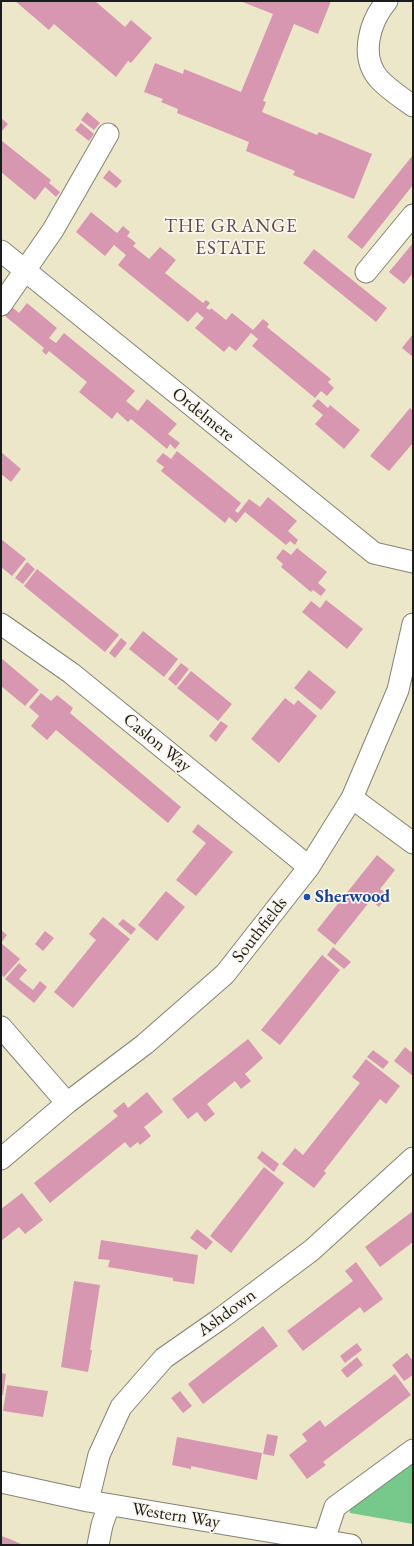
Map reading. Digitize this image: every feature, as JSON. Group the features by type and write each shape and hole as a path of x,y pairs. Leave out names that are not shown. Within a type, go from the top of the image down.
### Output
{"street":[{"path":"387,1 374,21 369,34 369,57 378,78 413,106"},
{"path":"1,305 53,230 108,134"},
{"path":"366,272 413,215"},
{"name":"Ordelmere","path":"1,251 374,553 413,562"},
{"name":"Caslon Way","path":"1,624 71,673 309,867"},
{"name":"Southfields","path":"1,1159 67,1103 145,1044 225,974 309,867 352,798 398,690 413,624"},
{"path":"352,798 413,843"},
{"path":"1,1027 67,1103"},
{"name":"Ashdown","path":"88,1501 99,1455 121,1406 164,1358 220,1319 312,1250 413,1158"},
{"path":"324,1540 335,1507 413,1450"},
{"name":"Western Way","path":"1,1482 109,1505 351,1545"},
{"path":"98,1545 102,1525 109,1505"}],"green space":[{"path":"413,1452 413,1524 350,1513 349,1508"}],"building":[{"path":"15,1 95,1 125,27 131,20 152,38 131,63 128,61 116,77 54,24 49,30"},
{"path":"240,1 331,1 318,34 294,24 263,101 266,102 262,112 317,135 319,132 372,154 354,199 293,175 295,171 246,151 249,142 177,113 178,109 161,102 163,99 144,92 155,63 183,74 184,69 241,92 273,14"},
{"path":"87,112 100,123 94,130 81,120"},
{"path":"1,118 8,124 1,132"},
{"path":"81,123 94,134 89,141 75,130"},
{"path":"2,141 51,180 49,183 60,192 56,197 45,187 35,200 1,172"},
{"path":"413,155 413,185 362,249 347,237"},
{"path":"109,170 122,181 116,188 103,178"},
{"path":"91,212 117,233 123,226 130,232 127,236 136,243 133,246 149,259 160,247 176,260 165,273 203,303 206,300 210,303 206,308 210,310 211,308 226,320 232,313 253,330 263,319 269,324 267,327 331,379 328,382 334,388 327,396 321,391 315,398 252,346 258,339 251,333 236,351 229,346 224,352 195,328 204,318 197,312 188,322 118,265 126,255 114,245 105,256 76,232"},
{"path":"413,243 413,273 404,284 389,272"},
{"path":"314,249 387,308 376,322 303,263"},
{"path":"27,303 57,328 49,338 56,343 64,333 135,391 126,401 138,411 147,399 177,424 168,434 180,443 175,449 170,444 167,449 131,419 128,422 117,412 112,419 79,392 87,382 49,351 46,355 42,351 44,348 5,316 12,307 19,313"},
{"path":"413,334 413,357 402,348"},
{"path":"318,399 328,408 330,405 360,430 344,449 315,424 323,415 312,406"},
{"path":"410,408 413,411 413,443 389,471 370,456"},
{"path":"177,451 241,503 235,511 238,513 249,499 260,507 268,497 297,521 288,531 298,540 295,545 290,541 286,545 245,512 236,523 229,517 225,523 161,471 164,467 156,461 163,453 171,459"},
{"path":"1,452 21,469 11,482 1,474"},
{"path":"1,539 26,559 12,576 1,567"},
{"path":"297,548 327,572 318,583 326,590 321,596 313,590 311,592 281,567 283,564 276,558 283,549 291,555"},
{"path":"27,562 35,569 23,584 15,578"},
{"path":"37,569 119,635 105,652 24,586"},
{"path":"326,600 363,629 347,649 302,612 311,601 320,608"},
{"path":"143,631 178,659 164,677 129,649"},
{"path":"121,638 127,643 115,658 109,653"},
{"path":"1,658 39,690 25,706 1,686"},
{"path":"181,663 189,669 176,686 168,679"},
{"path":"309,670 336,692 321,710 294,688"},
{"path":"191,671 232,704 218,721 177,688"},
{"path":"41,693 51,701 57,695 73,708 70,713 181,807 168,823 56,730 47,740 31,726 39,716 29,707"},
{"path":"285,698 294,705 298,700 317,716 279,763 251,739"},
{"path":"221,721 228,726 216,742 209,736"},
{"path":"198,824 233,852 196,896 176,880 206,843 192,832"},
{"path":"377,855 395,870 380,889 388,895 379,907 371,900 335,945 317,930"},
{"path":"166,891 185,907 157,941 138,925"},
{"path":"103,917 130,939 73,1008 54,992 96,940 89,934"},
{"path":"123,919 136,929 131,935 118,924"},
{"path":"1,930 7,935 1,943"},
{"path":"45,931 54,938 43,951 35,944"},
{"path":"1,943 20,959 4,977 1,974"},
{"path":"333,947 351,962 344,969 327,955"},
{"path":"322,955 340,970 280,1045 261,1030"},
{"path":"19,963 27,970 19,979 33,990 40,981 47,987 34,1003 5,979"},
{"path":"248,1039 263,1058 245,1074 251,1081 241,1089 235,1081 207,1104 215,1114 205,1122 197,1112 188,1119 172,1099"},
{"path":"405,1047 411,1052 413,1050 413,1076 394,1061"},
{"path":"373,1050 389,1062 383,1069 367,1057"},
{"path":"366,1059 400,1086 386,1104 380,1099 324,1171 326,1173 314,1188 282,1164 295,1148 303,1155 360,1083 352,1077"},
{"path":"147,1092 163,1112 144,1127 151,1136 140,1145 138,1142 130,1148 125,1142 50,1203 34,1183 118,1116 113,1111 124,1102 128,1108"},
{"path":"262,1151 279,1164 274,1172 257,1158"},
{"path":"264,1167 284,1183 231,1253 210,1236"},
{"path":"22,1193 43,1220 25,1234 19,1227 1,1241 1,1209"},
{"path":"413,1211 413,1242 380,1267 365,1247"},
{"path":"197,1229 213,1242 206,1250 190,1238"},
{"path":"101,1240 198,1255 194,1284 173,1281 173,1278 108,1267 110,1260 98,1259"},
{"path":"356,1262 383,1299 364,1313 360,1307 303,1351 287,1331 353,1281 345,1271"},
{"path":"74,1281 100,1285 88,1372 61,1367"},
{"path":"263,1326 278,1346 203,1404 188,1384"},
{"path":"357,1343 362,1350 345,1363 340,1356"},
{"path":"407,1353 413,1361 413,1375 404,1381 392,1365"},
{"path":"357,1357 363,1365 347,1378 341,1370"},
{"path":"1,1373 6,1374 3,1395 1,1395"},
{"path":"395,1374 411,1395 323,1462 326,1465 307,1479 289,1455 307,1441 302,1434 320,1420 325,1427"},
{"path":"7,1385 48,1391 43,1417 3,1411"},
{"path":"180,1391 192,1406 183,1413 171,1398"},
{"path":"267,1434 278,1436 274,1456 263,1454"},
{"path":"177,1437 262,1453 257,1480 191,1466 191,1469 172,1465"},
{"path":"1,1536 10,1539 23,1545 1,1545"}],"place":[{"name":"Sherwood","path":"307,897"}],"district":[{"name":"THE GRANGE ESTATE","path":"231,238"}]}
